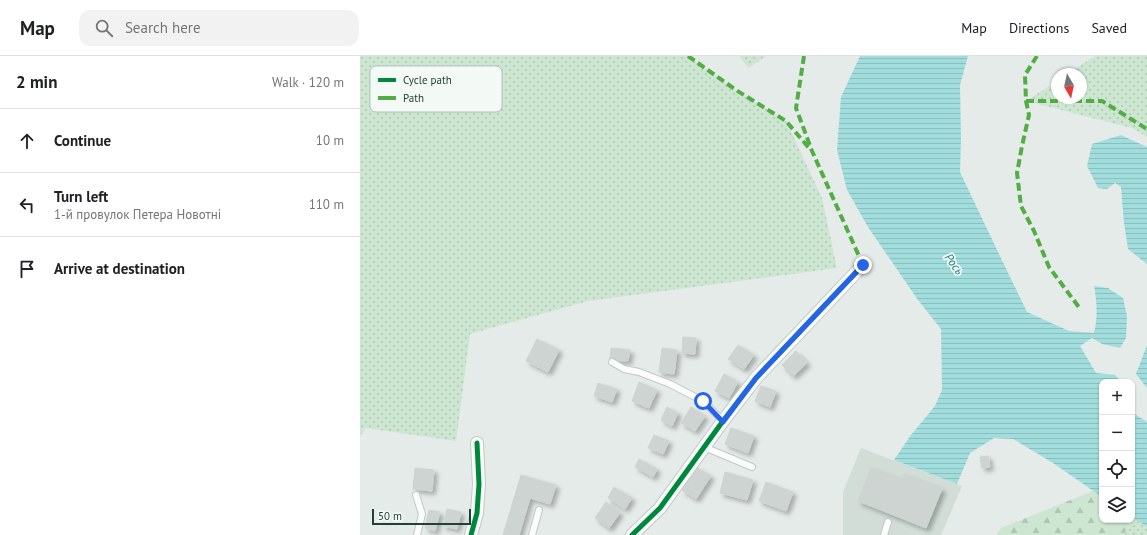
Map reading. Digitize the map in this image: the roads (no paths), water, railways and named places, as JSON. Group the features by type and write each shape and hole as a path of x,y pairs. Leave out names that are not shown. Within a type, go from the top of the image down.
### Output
{"street":[{"path":"632,535 660,508 756,378 863,265"},
{"path":"471,535 477,513 477,443"}],"lane":[{"path":"612,362 624,370 639,372 670,384 703,401 723,422"},
{"path":"704,447 752,467"},
{"path":"416,495 422,514 417,535"},
{"path":"532,535 539,510"},
{"path":"884,535 888,522"}],"water":[{"name":"Рось","path":"860,56 968,56 960,85 960,172 1027,312 1069,331 1094,333 1097,310 1094,286 1108,288 1123,298 1127,316 1126,338 1120,348 1102,344 1092,338 1080,346 1096,373 1115,375 1119,379 1099,379 1099,495 1053,463 1013,439 994,438 970,453 957,484 894,460 911,435 935,406 942,390 941,329 918,300 868,227 847,190 837,150 841,97"},
{"path":"1121,135 1147,147 1147,264 1128,249 1121,187 1115,183 1107,189 1098,188 1087,166 1092,144"},
{"path":"1147,345 1147,388 1136,374"},
{"path":"1135,414 1147,422 1147,527 1135,519"}]}
